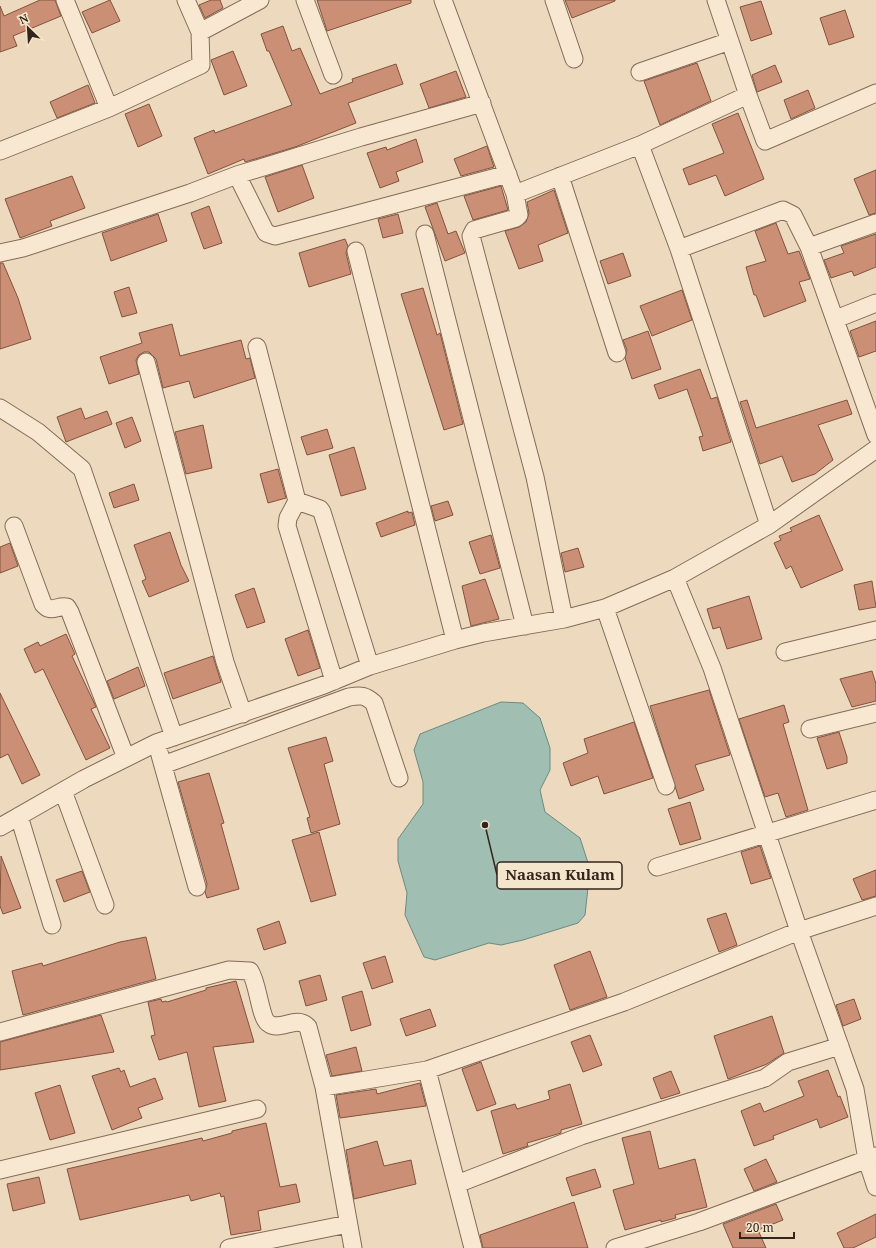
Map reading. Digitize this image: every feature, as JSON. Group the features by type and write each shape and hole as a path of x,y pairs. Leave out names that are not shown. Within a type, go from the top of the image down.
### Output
{"street":[{"path":"65,0 109,108"},
{"path":"0,151 109,108 201,65 200,32 186,0"},
{"path":"200,32 260,0"},
{"path":"305,0 333,75"},
{"path":"443,0 508,174 519,216 474,230 471,236 535,477 564,619"},
{"path":"554,0 574,59"},
{"path":"717,0 765,142 876,93"},
{"path":"640,72 730,41"},
{"path":"514,194 640,145 748,95"},
{"path":"0,252 22,248 190,193 237,175 361,137 482,103"},
{"path":"640,145 679,249 769,525"},
{"path":"237,175 266,233 275,236 508,174"},
{"path":"560,176 617,353"},
{"path":"679,249 784,210 793,215 809,247 836,319 876,435"},
{"path":"809,247 876,224"},
{"path":"425,234 525,626"},
{"path":"356,251 455,640"},
{"path":"836,319 876,303"},
{"path":"258,347 297,501 288,518 287,526 334,681"},
{"path":"146,362 225,662 243,714"},
{"path":"0,408 38,432 82,470 174,737"},
{"path":"0,827 63,791 156,743 243,714 334,681 370,666 455,640 564,619 605,608 675,578 769,525 876,449"},
{"path":"297,501 320,509 322,512 370,666"},
{"path":"14,526 44,604 51,610 63,606 67,607 70,612 126,758"},
{"path":"675,578 712,668 799,931 855,1089 876,1187"},
{"path":"605,608 666,786"},
{"path":"785,652 876,630"},
{"path":"163,765 349,697 367,696 374,703 399,778"},
{"path":"810,729 876,713"},
{"path":"156,743 197,887"},
{"path":"63,791 105,905"},
{"path":"657,867 876,800"},
{"path":"19,816 52,925"},
{"path":"324,1087 427,1070 624,1002 799,931 876,906"},
{"path":"0,1032 230,970 250,971 255,978 264,1017 267,1023 271,1025 280,1025 298,1021 304,1022 308,1027 324,1087 353,1248"},
{"path":"457,1184 581,1136 765,1078 788,1062 840,1046"},
{"path":"427,1070 473,1248"},
{"path":"0,1170 258,1109"},
{"path":"615,1248 699,1222 871,1158"},
{"path":"229,1248 348,1224"}],"shaded area":[{"path":"501,702 523,703 540,718 550,748 550,770 540,790 545,812 580,838 590,869 585,915 578,923 523,940 501,945 489,943 435,960 424,957 405,915 407,893 398,861 398,839 423,804 423,782 414,750 420,734"}],"building":[{"path":"40,0 55,0 61,16 13,36 17,46 0,52 0,6 4,16"},
{"path":"110,0 120,21 92,33 82,12"},
{"path":"211,0 220,0 223,8 205,18 199,5"},
{"path":"317,0 411,0 411,3 327,31"},
{"path":"565,0 615,0 615,1 572,18"},
{"path":"761,1 772,34 751,41 740,7"},
{"path":"845,10 854,37 829,45 820,18"},
{"path":"283,26 292,51 300,48 320,94 353,82 352,79 396,64 403,84 348,103 356,123 295,147 245,162 244,159 208,174 194,138 214,130 215,133 292,105 269,51 267,51 261,34"},
{"path":"233,51 247,86 224,95 211,60"},
{"path":"697,63 711,101 660,125 644,81"},
{"path":"775,65 782,82 757,92 752,75"},
{"path":"456,71 466,97 429,108 420,84"},
{"path":"88,85 95,103 57,118 50,102"},
{"path":"808,90 815,108 791,119 784,100"},
{"path":"149,104 162,136 138,147 125,114"},
{"path":"738,113 764,179 725,196 716,175 689,185 683,169 724,153 712,124"},
{"path":"416,139 423,162 396,172 399,181 380,188 367,153 386,147 387,150"},
{"path":"487,146 494,167 461,176 454,159"},
{"path":"302,165 314,198 278,212 265,177"},
{"path":"876,170 876,213 869,215 854,179"},
{"path":"72,176 85,208 50,221 52,226 20,238 5,199"},
{"path":"501,186 508,210 473,220 464,196"},
{"path":"554,190 568,233 538,245 543,261 519,269 505,231 519,227 526,222 529,213 527,202"},
{"path":"437,203 448,234 456,231 465,253 445,261 425,207"},
{"path":"209,206 222,243 204,249 191,213"},
{"path":"158,214 167,241 111,261 102,233"},
{"path":"398,214 403,233 383,238 378,219"},
{"path":"776,223 788,254 799,251 810,279 799,282 806,301 764,317 756,295 754,295 746,267 766,261 755,231"},
{"path":"876,234 876,267 854,276 852,271 831,278 824,260 844,253 841,246"},
{"path":"345,239 348,246 346,253 351,274 309,287 299,253"},
{"path":"623,253 631,276 608,284 600,261"},
{"path":"0,263 3,263 18,298 31,339 0,349"},
{"path":"129,287 137,313 122,317 114,292"},
{"path":"423,288 437,335 440,333 463,424 444,430 401,294"},
{"path":"682,290 692,320 652,336 640,306"},
{"path":"876,321 876,351 859,357 850,331"},
{"path":"172,324 180,356 241,340 246,359 250,358 255,378 194,398 189,381 163,388 156,359 149,352 144,352 139,355 136,360 139,374 109,384 100,357 142,343 139,333"},
{"path":"648,331 661,369 632,379 625,358 627,350 623,340"},
{"path":"700,369 711,399 717,397 731,442 703,451 699,437 703,436 687,389 659,399 654,385"},
{"path":"747,400 756,428 847,400 852,414 818,425 833,460 815,474 792,482 782,456 760,464 740,402"},
{"path":"81,408 85,419 107,411 112,424 66,442 57,417"},
{"path":"132,417 141,441 125,448 116,423"},
{"path":"203,425 212,468 186,474 175,432"},
{"path":"327,429 333,448 307,455 301,437"},
{"path":"354,447 366,489 341,496 329,455"},
{"path":"278,469 286,498 268,503 260,474"},
{"path":"134,484 139,500 114,508 109,493"},
{"path":"448,501 453,515 435,521 431,506"},
{"path":"408,511 408,513 412,512 415,525 381,537 376,523"},
{"path":"819,515 843,570 801,588 791,566 786,569 774,543 781,540 779,536 792,531 790,528"},
{"path":"170,532 181,565 189,581 149,597 142,581 146,579 134,545"},
{"path":"491,535 500,568 480,574 469,542"},
{"path":"10,543 18,566 0,573 0,547"},
{"path":"578,548 584,567 565,572 561,553"},
{"path":"485,579 499,619 471,626 462,586"},
{"path":"872,581 876,607 859,610 854,585"},
{"path":"254,588 265,622 247,628 235,595"},
{"path":"749,596 762,639 727,649 720,627 713,629 707,609"},
{"path":"308,630 320,668 298,676 285,639"},
{"path":"66,634 75,654 72,656 96,707 91,709 110,748 86,760 43,669 35,673 24,649 38,642 40,646"},
{"path":"213,656 221,682 173,699 164,673"},
{"path":"138,667 145,686 114,699 107,681"},
{"path":"872,671 876,684 876,701 852,707 840,679"},
{"path":"709,690 730,755 695,765 704,790 679,799 650,706"},
{"path":"0,693 40,775 22,784 8,754 0,758"},
{"path":"784,705 789,722 783,724 808,810 786,817 778,793 765,797 739,719"},
{"path":"634,722 653,778 604,794 598,776 571,786 563,763 588,753 584,739"},
{"path":"839,732 847,757 847,763 827,769 817,738"},
{"path":"326,737 333,761 324,764 340,824 311,833 307,818 310,817 288,748"},
{"path":"209,773 224,823 221,824 239,889 207,898 205,892 207,884 178,782"},
{"path":"690,802 701,839 680,845 668,809"},
{"path":"319,832 336,895 311,902 292,840"},
{"path":"760,846 771,878 751,884 741,852"},
{"path":"1,856 21,908 3,914 0,906"},
{"path":"876,870 876,896 862,900 853,879"},
{"path":"82,871 90,892 64,902 56,880"},
{"path":"726,913 737,945 719,952 707,919"},
{"path":"279,921 286,943 264,950 257,929"},
{"path":"146,937 156,979 23,1015 12,971 42,963 43,966 120,942"},
{"path":"590,951 607,997 570,1010 554,965"},
{"path":"385,956 393,982 372,989 363,963"},
{"path":"320,975 327,1000 306,1006 299,981"},
{"path":"236,981 254,1042 213,1047 226,1101 199,1107 187,1052 159,1060 151,1036 155,1035 148,1002 161,999 162,1002 167,1002 206,990 206,988"},
{"path":"362,991 371,1025 351,1031 342,997"},
{"path":"854,999 861,1019 843,1026 836,1005"},
{"path":"430,1009 436,1026 406,1036 400,1019"},
{"path":"101,1015 114,1052 0,1070 0,1042"},
{"path":"772,1016 784,1053 767,1064 728,1079 714,1036"},
{"path":"590,1035 602,1065 583,1072 571,1042"},
{"path":"356,1047 362,1071 332,1076 326,1055"},
{"path":"481,1062 496,1104 477,1111 462,1069"},
{"path":"119,1068 121,1072 124,1070 130,1087 155,1078 163,1099 138,1108 142,1118 112,1130 92,1076"},
{"path":"828,1070 838,1097 840,1096 848,1117 820,1128 817,1119 773,1136 774,1139 754,1146 741,1111 760,1103 764,1112 804,1096 798,1081"},
{"path":"671,1071 680,1093 661,1099 653,1078"},
{"path":"420,1083 426,1106 340,1118 336,1095 376,1089 377,1094"},
{"path":"570,1084 582,1124 561,1130 561,1133 527,1143 528,1146 503,1154 491,1111 515,1104 517,1109 550,1099 548,1091"},
{"path":"60,1085 75,1133 50,1140 35,1093"},
{"path":"266,1123 280,1187 296,1184 300,1202 258,1211 261,1230 231,1235 224,1196 221,1197 220,1193 191,1201 189,1195 80,1220 67,1169 202,1138 203,1141 232,1133 232,1131"},
{"path":"650,1131 659,1169 695,1159 707,1207 675,1215 676,1218 661,1222 661,1220 625,1230 613,1190 634,1184 622,1138"},
{"path":"377,1141 384,1166 411,1160 416,1184 354,1199 346,1150"},
{"path":"766,1159 777,1182 754,1191 744,1169"},
{"path":"595,1169 601,1187 572,1196 566,1178"},
{"path":"39,1177 45,1203 13,1211 7,1184"},
{"path":"574,1202 588,1248 483,1248 480,1235"},
{"path":"776,1204 783,1220 758,1230 766,1248 733,1248 723,1224"},
{"path":"876,1214 876,1237 853,1248 844,1248 837,1233"}],"place":[{"name":"Naasan Kulam","path":"485,825"}]}
